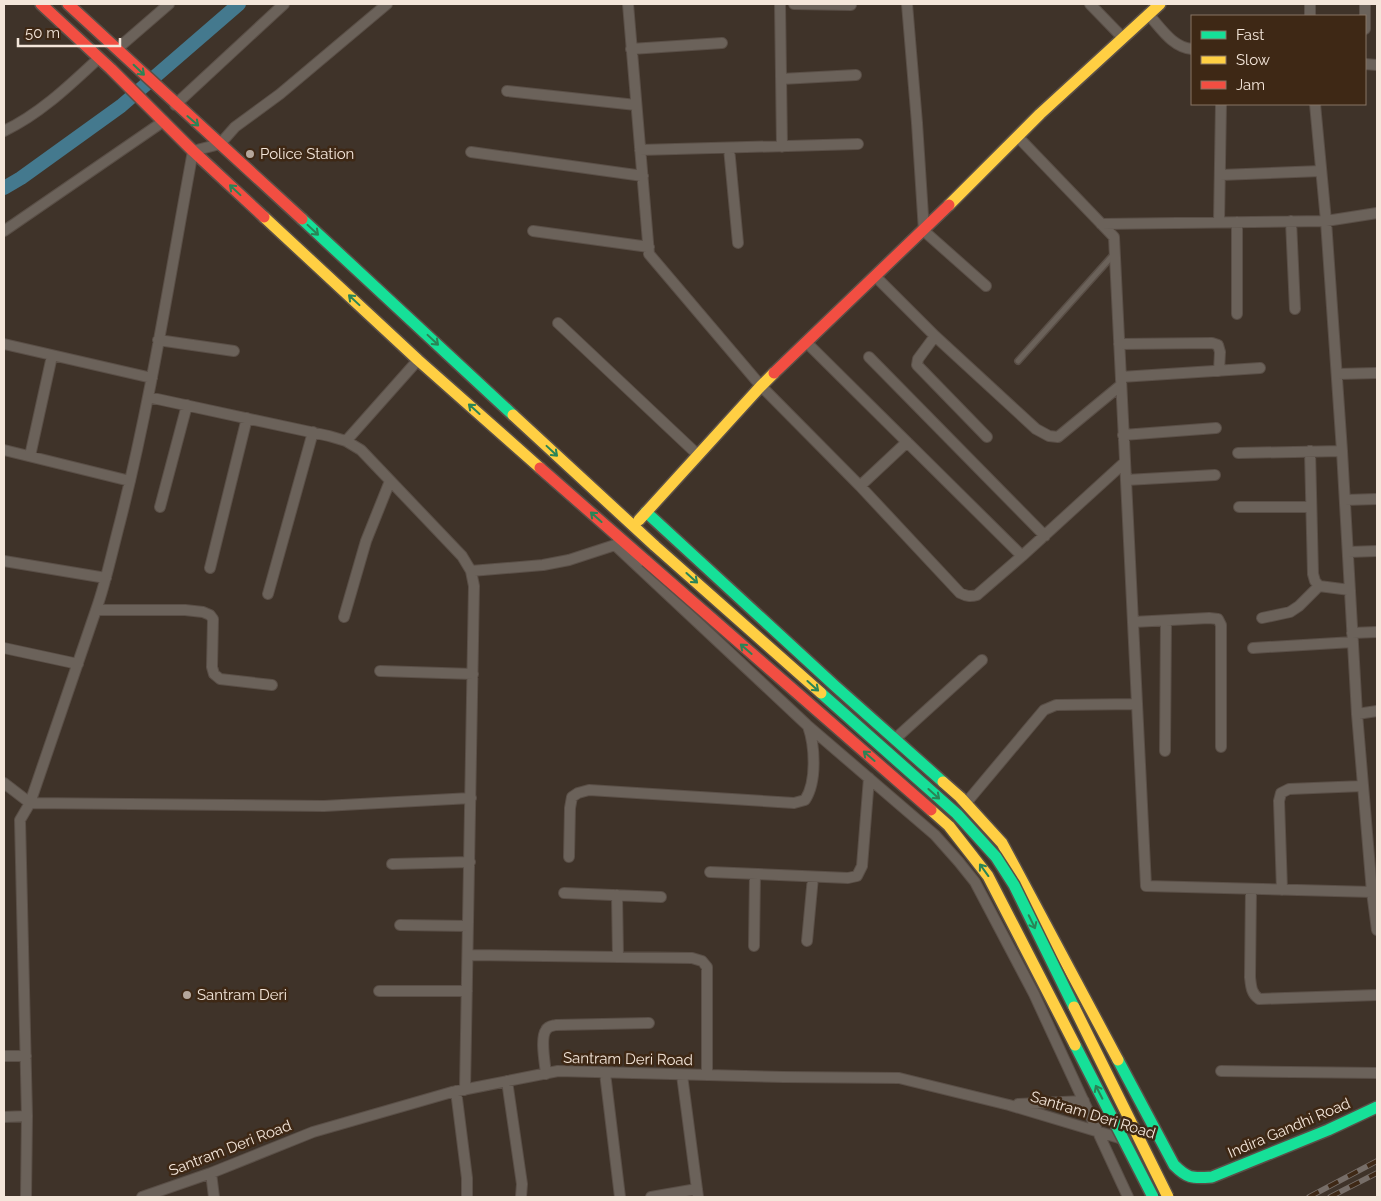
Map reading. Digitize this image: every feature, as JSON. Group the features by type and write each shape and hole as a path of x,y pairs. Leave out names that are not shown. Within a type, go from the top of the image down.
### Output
{"main road":[{"path":"41,4 112,69 193,151 618,542 646,561 949,826 993,885 1153,1197"},
{"path":"68,4 175,105 220,144 634,527 957,814 979,836 996,857 1014,885 1168,1197"},
{"path":"618,542 634,527 761,386 924,231 1040,114 1123,38 1152,8"},
{"path":"646,512 966,803 1002,843 1168,1154"},
{"name":"Indira Gandhi Road","path":"1168,1154 1174,1165 1183,1174 1193,1178 1212,1177 1377,1108"}],"street":[{"path":"119,51 170,4"},
{"path":"175,105 284,4"},
{"path":"26,1197 27,1116 20,820 30,803 106,578 130,482 152,378 193,151 220,144 235,127 280,94 386,4"},
{"path":"628,4 649,254 761,386 860,486 960,593 972,597 977,595 1045,536 1125,462"},
{"path":"780,4 782,147"},
{"path":"794,4 851,5"},
{"path":"907,4 924,231 986,286"},
{"path":"1090,4 1123,38"},
{"path":"1152,8 1174,43 1191,49"},
{"path":"632,49 722,43"},
{"path":"4,131 15,126 53,100 99,58"},
{"path":"781,79 856,75"},
{"path":"507,91 636,105"},
{"path":"1220,222 1221,105"},
{"path":"1315,105 1337,374 1357,714 1363,786 1373,856 1372,892 1377,930"},
{"path":"4,231 164,121"},
{"path":"1018,137 1114,238 1146,886 1372,892"},
{"path":"640,150 858,144"},
{"path":"729,148 738,243"},
{"path":"471,152 642,176"},
{"path":"1220,175 1321,171"},
{"path":"1101,224 1326,221 1377,213"},
{"path":"1291,221 1295,309"},
{"path":"1237,222 1237,314"},
{"path":"533,232 649,247"},
{"path":"876,277 935,336 1036,429 1048,436 1058,437 1121,381 1260,368"},
{"path":"558,323 698,455"},
{"path":"935,336 918,359 918,365 987,437"},
{"path":"158,340 234,351"},
{"path":"807,343 1022,556"},
{"path":"1119,344 1212,343 1218,345 1220,352 1219,371"},
{"path":"4,344 152,378"},
{"path":"30,456 52,356"},
{"path":"869,357 1045,536"},
{"path":"346,441 418,360"},
{"path":"1337,374 1377,373"},
{"path":"148,397 346,441 361,450 462,556 471,571 474,586 470,862 467,992 461,1090 467,1197"},
{"path":"160,508 188,405"},
{"path":"210,568 247,418"},
{"path":"1124,435 1216,428"},
{"path":"268,594 312,432"},
{"path":"860,486 907,442"},
{"path":"4,450 130,482"},
{"path":"1310,451 1313,574 1315,582 1320,586 1350,590"},
{"path":"1238,453 1342,451"},
{"path":"1126,480 1215,475"},
{"path":"344,617 366,541 390,481"},
{"path":"1345,500 1377,499"},
{"path":"1239,507 1311,506"},
{"path":"471,571 570,560 618,542 807,725 936,836 975,882 1034,994 1128,1197"},
{"path":"1348,552 1377,551"},
{"path":"4,561 106,578"},
{"path":"1262,618 1290,612 1320,586"},
{"path":"96,610 185,610 203,612 210,615 213,620 212,667 214,674 220,678 272,685"},
{"path":"1133,622 1218,619 1221,626 1221,747"},
{"path":"1164,751 1166,621"},
{"path":"1254,648 1353,637 1377,632"},
{"path":"4,648 78,664"},
{"path":"895,739 982,660"},
{"path":"380,671 473,674"},
{"path":"966,803 1044,710 1056,705 1137,704"},
{"path":"1357,714 1377,712"},
{"path":"569,857 572,797 589,790 794,803 805,800 810,792 814,759 811,734 807,725"},
{"path":"710,872 848,878 857,876 862,866 869,778"},
{"path":"4,783 30,803 324,806 471,798"},
{"path":"1282,890 1279,800 1281,793 1289,789 1363,786"},
{"path":"392,864 470,862"},
{"path":"754,874 754,946"},
{"path":"808,941 813,876"},
{"path":"1251,889 1250,977 1254,995 1260,998 1377,995"},
{"path":"564,893 661,896"},
{"path":"617,895 618,957"},
{"path":"400,924 468,926"},
{"path":"468,955 692,958 702,961 707,967 707,1075"},
{"path":"379,992 467,992"},
{"path":"546,1074 543,1036 545,1030 550,1026 649,1023"},
{"path":"4,1056 26,1056"},
{"path":"1221,1071 1377,1073"},
{"name":"Santram Deri Road","path":"142,1197 212,1172 313,1132 461,1090 558,1072 899,1078 1009,1105 1168,1154"},
{"path":"605,1073 620,1197"},
{"path":"651,1197 697,1193 682,1075"},
{"path":"507,1082 522,1184 521,1197"},
{"name":"Santram Deri Road","path":"1009,1105 1084,1101"},
{"path":"4,1117 27,1116"},
{"path":"212,1172 214,1197"}],"lane":[{"path":"1018,362 1115,253"}],"waterway":[{"path":"4,188 21,178 121,106 239,4"}],"railway":[{"path":"1309,1197 1377,1161"},
{"path":"1330,1197 1377,1173"}],"traffic: fast":[{"path":"302,219 513,415"},
{"path":"646,512 835,686 943,782"},
{"path":"821,693 957,814 996,857 1014,885 1074,1007"},
{"path":"1075,1045 1153,1197"},
{"path":"1118,1060 1174,1165 1191,1177 1212,1177 1328,1130 1377,1107"}],"traffic: slow":[{"path":"949,205 1040,114 1160,4"},
{"path":"264,217 418,360 540,468"},
{"path":"639,520 774,373"},
{"path":"513,415 655,546"},
{"path":"655,546 821,693"},
{"path":"943,782 960,797 1002,843 1118,1060"},
{"path":"931,810 949,826 988,876 1075,1045"},
{"path":"1074,1007 1168,1197"}],"traffic: jam":[{"path":"41,4 264,217"},
{"path":"68,4 302,219"},
{"path":"774,373 949,205"},
{"path":"540,468 646,561"},
{"path":"646,561 931,810"}],"place":[{"name":"Police Station","path":"250,154"},
{"name":"Santram Deri","path":"187,995"}]}
